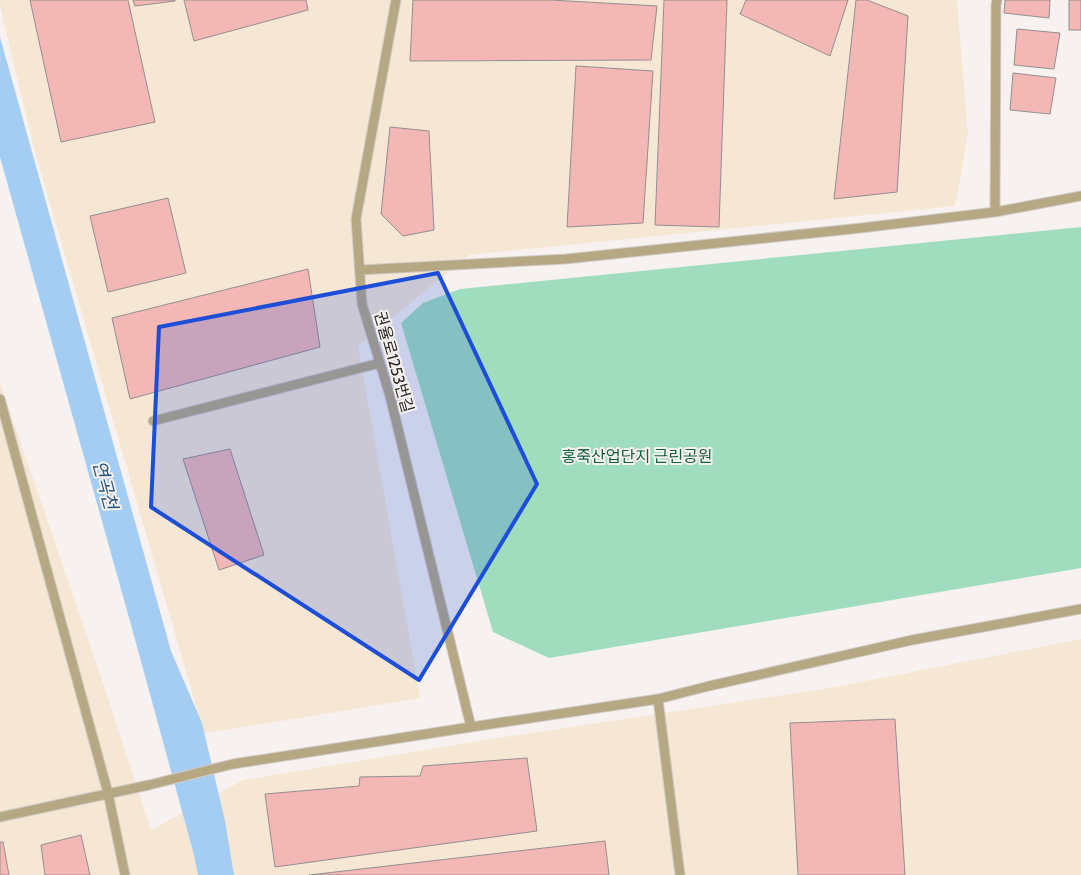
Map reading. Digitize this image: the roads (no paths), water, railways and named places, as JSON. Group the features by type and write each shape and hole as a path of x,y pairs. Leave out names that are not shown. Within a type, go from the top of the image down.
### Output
{"lane":[{"name":"권율로1253번길","path":"396,0 356,219 362,304 392,406 471,727"},
{"path":"995,212 997,0"},
{"path":"360,270 566,259 995,212 1081,196"},
{"path":"153,422 380,363"},
{"path":"0,398 108,794 125,875"},
{"path":"0,817 149,785 232,764 658,699 719,683 912,640 1081,609"},
{"path":"658,699 680,875"}],"water":[{"name":"연곡천","path":"0,37 171,651 202,723 225,821 234,875 198,875 133,632 0,157"}],"park label":[{"name":"홍죽산업단지 근린공원","path":"637,456"}]}
